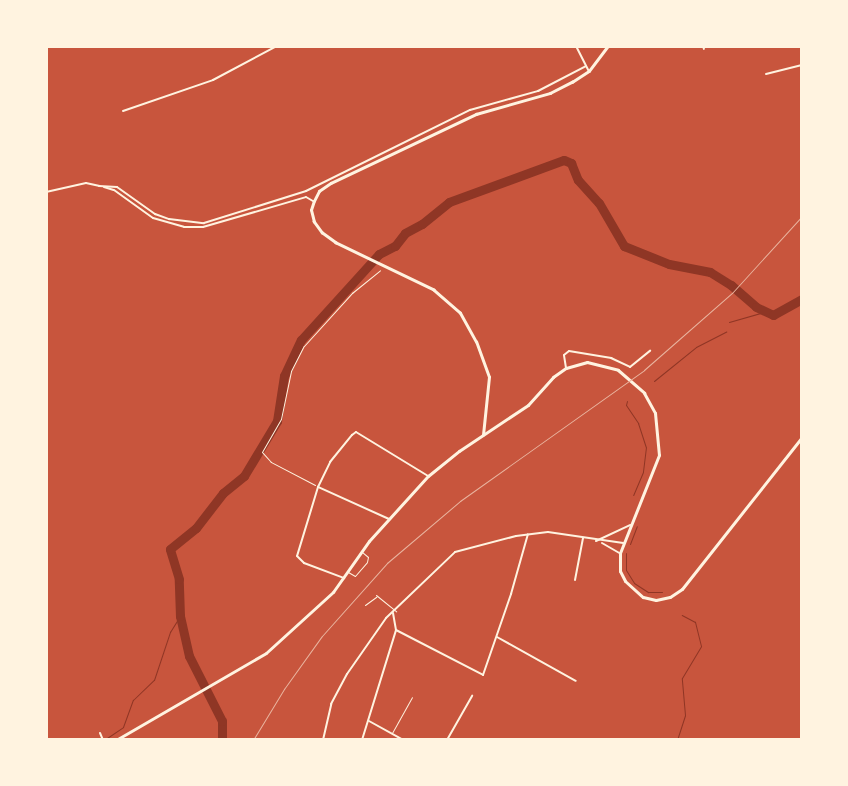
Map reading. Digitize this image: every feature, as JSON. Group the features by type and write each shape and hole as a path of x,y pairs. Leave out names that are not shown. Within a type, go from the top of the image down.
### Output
{"main road":[{"path":"116,740 213,686 266,653 333,592 389,519 428,476 483,435 528,405 566,368 587,362 618,370 635,383 652,406 658,424 659,455 623,543 620,553 620,571 634,592 656,600 676,594 802,437"}],"street":[{"path":"123,111 213,80 277,46"},
{"path":"576,46 589,71"},
{"path":"483,435 489,378 476,342 460,313 434,290 367,256 336,243 322,233 313,216 314,201 319,191 331,183 476,114 550,93 589,71 608,46"},
{"path":"766,74 802,65"},
{"path":"99,186 117,187 155,214 169,219 204,222 306,191 470,110 538,91 586,66"},
{"path":"46,192 86,182 114,190 153,218 184,227 203,227 306,197 314,201"},
{"path":"566,368 564,355 569,351 611,358 630,367 650,351"},
{"path":"344,578 304,563 297,556 318,487 330,462 356,432 428,476"},
{"path":"318,487 389,519"},
{"path":"596,541 630,525"},
{"path":"323,740 331,704 347,674 394,612 455,552 528,534 548,532 600,542 623,543"},
{"path":"396,630 483,675 497,637 528,534"},
{"path":"575,580 583,538"},
{"path":"600,542 620,553"},
{"path":"362,740 396,630 394,612"},
{"path":"497,637 576,681"},
{"path":"447,740 472,696"},
{"path":"369,721 403,740"},
{"path":"100,733 103,739"}],"lane":[{"path":"348,572 355,576 367,562 367,556 362,552"},
{"path":"365,605 376,596 394,612"},
{"path":"392,734 412,697"}],"path":[{"path":"318,487 271,462 262,452 281,419 291,371 304,346 352,293 384,265"}],"waterway":[{"path":"222,740 222,721 189,656 180,616 179,579 170,549 196,528 223,493 244,476 277,421 284,376 301,340 379,254 395,246 405,233 422,224 449,202 564,160 571,163 578,180 599,203 624,246 669,264 710,272 731,285 756,307 773,315 802,299"},
{"path":"729,322 765,312"},
{"path":"654,381 696,347 726,332"},
{"path":"627,401 626,405 638,423 646,447 643,472 633,495"},
{"path":"630,544 637,526"},
{"path":"626,553 626,570 634,583 648,592 662,592"},
{"path":"677,740 685,715 682,678 701,646 695,622 682,615"},
{"path":"104,740 123,727 133,700 154,680 170,632 180,616"}],"railway":[{"path":"253,740 284,689 322,636 387,563 460,501 644,370 732,293 802,216"}]}
